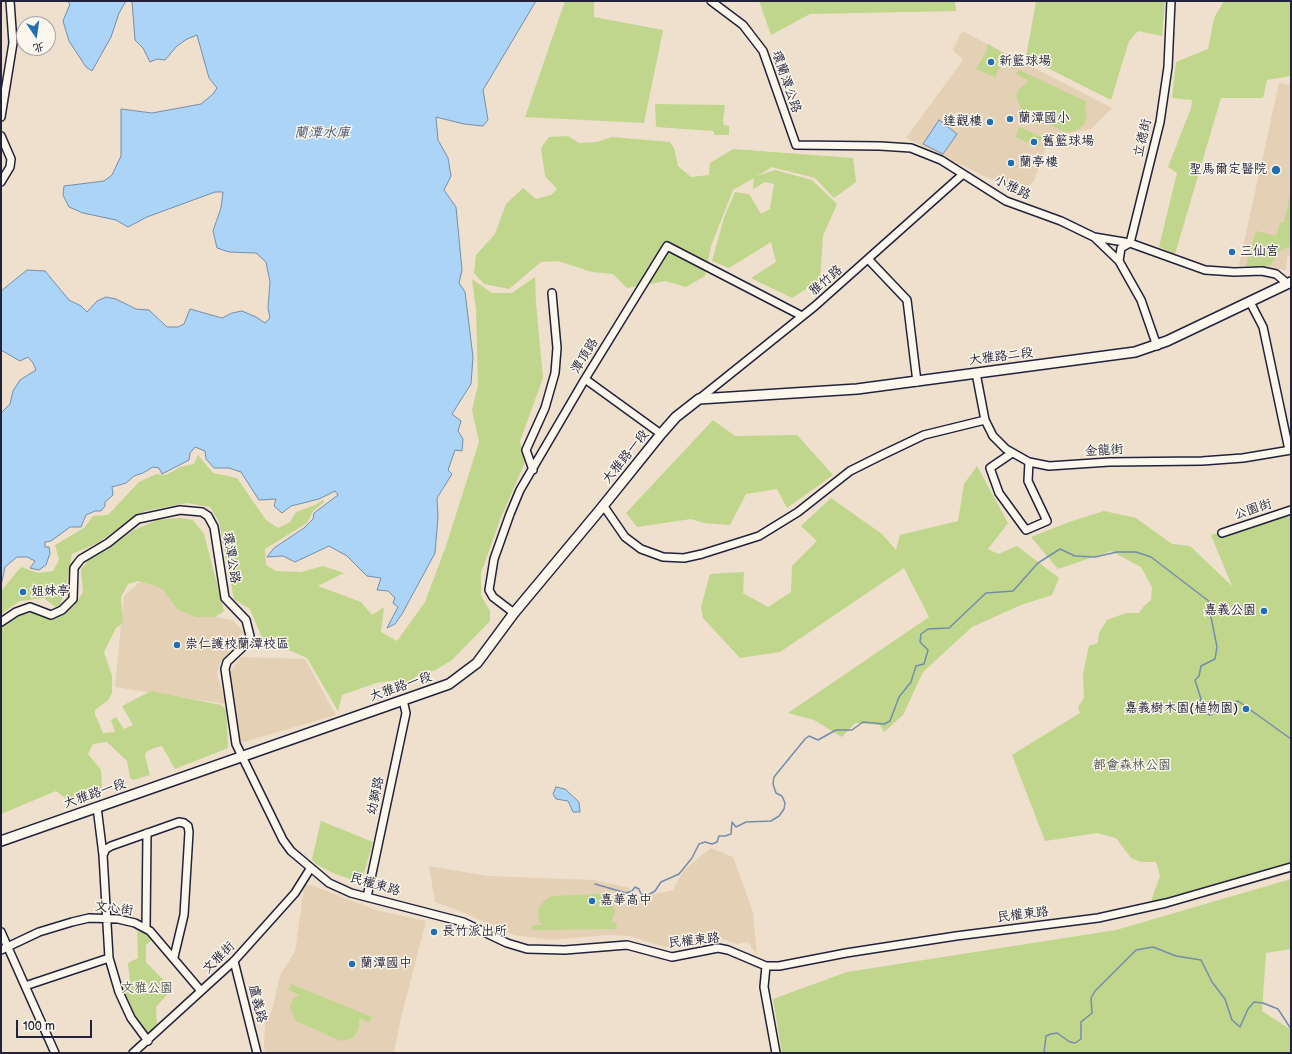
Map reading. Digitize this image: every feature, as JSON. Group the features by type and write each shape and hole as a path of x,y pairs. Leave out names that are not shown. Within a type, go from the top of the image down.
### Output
{"main road":[{"name":"大雅路二段","path":"699,399 816,393 917,382 976,373 1100,358 1146,350 1158,346 1289,283"},
{"name":"大雅路一段","path":"1,841 449,684 477,663 514,612 661,434 676,417 699,399"}],"street":[{"path":"1,117 13,43 10,1"},
{"name":"環蘭潭公路","path":"711,1 743,25 763,51 796,145"},
{"name":"立德街","path":"1130,243 1160,122 1168,67 1171,1"},
{"path":"1,136 9,150 11,159 10,167 1,182"},
{"name":"小雅路","path":"796,145 880,146 910,148 941,160 962,175 1006,201 1061,222 1094,237 1119,261 1141,300 1158,346"},
{"name":"雅竹路","path":"699,399 869,260 962,175"},
{"path":"1094,237 1130,243 1204,270 1234,272 1262,271 1276,274 1289,283"},
{"path":"1119,261 1121,248 1130,243"},
{"name":"潭頂路","path":"514,612 493,597 488,590 494,559 520,490 585,379 667,246 802,316"},
{"path":"869,260 907,300 917,382"},
{"path":"532,470 526,450 545,408 555,373 557,348 552,293"},
{"path":"1250,302 1263,327 1290,450"},
{"name":"金龍街","path":"976,373 985,420 993,436 1012,453 1029,462 1049,466 1109,462 1202,461 1248,457 1290,450"},
{"path":"585,379 661,434"},
{"path":"603,505 625,538 641,549 663,557 684,558 702,554 759,536 798,512 850,471 887,453 937,431 985,420"},
{"path":"1012,453 990,468 999,493 1026,530 1047,521 1028,481 1029,462"},
{"name":"環潭公路","path":"1,622 16,612 30,607 51,615 62,610 73,598 74,568 81,559 108,543 138,519 180,510 202,512 208,516 214,527 225,598 246,620 250,636 248,642 227,662 225,669 236,744 242,756"},
{"name":"公園街","path":"1222,533 1291,510"},
{"name":"幼獅路","path":"367,897 406,713 403,700"},
{"name":"民權東路","path":"242,756 283,840 291,851 328,883 367,897 463,922 507,943 527,949 565,950 627,945 672,957 718,948 728,950 766,966 779,966 846,953 956,936 1098,918 1160,905 1291,867"},
{"path":"97,807 103,855 109,958 119,992 131,1018 148,1041"},
{"path":"103,855 106,849 111,846 179,822 188,826 184,915 174,957"},
{"path":"146,928 147,833"},
{"name":"文雅街","path":"133,1053 148,1041 234,961 295,893 310,869"},
{"name":"文心街","path":"5,948 39,932 89,918 106,918 135,923 146,928 174,957 201,991"},
{"path":"1,932 5,948 25,986 55,1053"},
{"path":"25,986 109,958"},
{"name":"盧義路","path":"234,961 257,1053"},
{"path":"766,966 764,987 776,1053"}],"shaded area":[{"name":"蘭潭國小","path":"962,31 1112,108 1091,129 1050,137 1034,181 1021,191 986,177 906,138 963,60 953,50"},
{"name":"聖馬爾定醫院","path":"1279,83 1291,85 1291,255 1287,257 1286,270 1239,265"},
{"name":"崇仁護校蘭潭校區","path":"140,582 158,585 183,611 232,620 244,632 238,642 220,662 217,674 226,704 115,687 124,596"},
{"name":"崇仁護校蘭潭校區","path":"241,657 305,659 336,715 240,743 229,674"},
{"name":"嘉華高中","path":"711,848 733,857 753,912 757,955 748,942 737,944 723,939 709,937 676,946 664,947 630,936 608,935 552,940 513,935 462,912 435,902 429,866 488,876 594,880 629,888 632,899 673,890 684,870"},
{"name":"蘭潭國中","path":"306,885 311,885 376,910 426,921 400,1022 394,1053 265,1053 265,1023 272,1011 280,975 295,952 304,888"}],"green space":[{"path":"565,1 594,1 594,17 663,30 644,123 525,117"},
{"path":"759,1 955,1 956,11 810,14 771,35"},
{"path":"1036,1 1165,1 1162,36 1138,31 1129,41 1111,100 1026,57"},
{"path":"1224,1 1291,1 1291,76 1267,80 1263,98 1221,98 1175,254 1159,247 1177,173 1168,167 1191,108 1192,100 1172,98 1176,62 1208,49 1214,18"},
{"name":"新籃球場","path":"988,44 1006,55 995,77 976,69 986,52"},
{"path":"1019,70 1087,102 1085,106 1087,115 1084,125 1074,131 1065,132 1022,111 1016,96 1019,89 1029,81 1016,74"},
{"path":"655,104 725,105 723,121 724,125 729,126 729,135 715,135 713,131 656,127"},
{"name":"舊籃球場","path":"1019,127 1042,137 1038,147 1016,137"},
{"path":"568,136 579,143 597,142 612,137 670,142 674,148 678,166 691,177 709,175 710,163 733,149 853,158 856,182 834,198 815,178 772,167 757,176 775,170 812,180 837,204 823,236 820,280 792,298 751,278 776,262 771,242 729,268 712,261 724,218 735,192 749,194 761,214 770,209 774,184 765,182 753,189 754,178 733,190 711,246 705,276 686,287 665,281 627,288 613,274 592,272 558,261 541,262 509,289 484,284 474,273 476,255 495,234 506,204 523,188 536,199 551,195 557,189 545,176 541,148 549,137"},
{"path":"1291,190 1291,246 1280,251 1270,266 1246,266 1256,231 1276,236 1280,223 1284,223"},
{"path":"535,277 543,378 520,441 525,462 500,520 481,573 481,595 490,611 490,621 452,660 434,671 422,672 404,686 396,680 376,683 342,695 338,711 307,658 262,638 250,609 234,599 219,522 210,507 187,503 145,511 129,520 98,543 72,554 65,593 58,609 44,598 20,601 1,614 1,591 21,567 38,573 53,571 59,560 55,545 84,528 93,516 108,515 139,482 156,474 166,475 180,467 194,464 198,455 213,473 237,478 266,520 278,528 290,522 296,512 315,505 323,500 324,502 313,511 307,523 265,549 266,565 276,571 301,572 323,566 344,573 318,586 361,602 372,615 384,607 381,632 397,641 425,602 446,546 479,442 472,410 478,385 476,309 472,279 492,293 512,293"},
{"path":"713,420 735,436 797,435 833,475 787,508 777,489 746,494 730,525 704,523 691,519 637,527 626,513"},
{"path":"977,466 1008,523 988,549 998,554 1017,546 1059,578 1052,595 1021,605 972,627 923,672 903,715 884,732 880,725 855,723 842,737 814,720 788,713 929,617 904,568 780,652 740,658 703,618 701,607 710,574 744,572 743,593 768,607 791,592 792,566 817,541 801,526 831,498 882,534 896,550 900,535 958,521 964,484"},
{"name":"都會森林公園","path":"1104,511 1136,518 1172,544 1190,546 1232,586 1211,535 1247,524 1291,515 1291,864 1150,904 1160,876 1156,862 1141,862 1131,858 1116,838 1097,833 1045,841 1012,755 1080,713 1078,707 1084,698 1083,674 1089,646 1098,643 1099,633 1107,620 1126,613 1139,613 1151,600 1152,587 1141,567 1111,551 1058,569 1031,537 1072,521"},
{"path":"180,518 193,520 204,534 224,611 215,617 196,617 178,610 163,590 156,586 138,581 128,584 121,597 123,623 116,628 104,652 112,676 112,693 108,700 95,710 95,714 103,733 115,732 111,720 116,717 124,729 133,725 122,706 151,691 221,705 226,710 228,748 175,769 162,746 154,748 146,752 145,755 150,775 133,780 130,778 127,761 107,742 93,744 88,754 101,770 102,787 98,793 68,800 56,791 1,814 1,625 17,616 31,613 53,616 63,614 75,605 83,592 81,570 89,559 111,547 134,530 157,520"},
{"path":"321,821 373,842 361,883 333,873 316,864 312,859"},
{"path":"1291,879 1291,949 1266,953 1262,1011 1291,1030 1291,1053 782,1053 773,999 847,972 1116,930"},
{"path":"600,894 611,901 615,912 611,922 616,922 617,929 532,930 532,925 542,925 539,920 538,909 546,899 553,896"},
{"name":"文雅公園","path":"137,927 153,939 146,945 146,962 172,989 156,1007 157,1028 148,1036 136,1022 118,989 130,983 128,963 138,958"},
{"path":"291,984 372,1017 369,1023 359,1018 359,1028 353,1038 341,1041 296,1021 290,1007 293,999 299,995 289,990"}],"water":[{"path":"67,1 126,1 119,13 111,37 92,71 86,67 69,41 63,21 70,4"},
{"name":"蘭潭水庫","path":"132,1 536,1 483,90 488,120 483,126 464,124 436,117 438,140 448,158 451,176 444,190 456,207 462,270 459,283 465,292 473,357 471,384 452,414 461,421 458,431 463,439 462,451 455,450 448,470 452,474 437,498 438,517 435,553 402,614 395,624 387,628 398,607 393,603 395,598 388,591 377,590 381,578 367,576 347,556 329,546 295,562 283,556 267,557 274,548 304,528 313,519 314,513 338,495 335,491 319,499 291,506 282,513 274,506 276,499 259,500 241,472 229,468 214,468 206,459 205,451 195,447 190,453 189,460 162,474 159,468 153,467 134,476 126,483 112,487 113,495 105,502 105,506 101,511 95,511 86,515 81,527 70,527 51,541 45,542 45,547 49,547 50,553 46,565 39,570 30,568 35,561 27,557 17,557 5,567 1,586 1,413 10,404 13,391 20,380 36,370 28,357 20,361 1,350 1,291 27,270 45,271 69,300 81,306 87,312 97,301 106,297 116,299 136,309 149,310 167,327 178,327 184,324 190,309 222,318 232,313 242,311 265,323 270,318 268,308 270,282 266,262 256,253 229,252 217,248 213,231 221,208 223,192 215,192 147,217 128,227 116,220 83,213 69,207 63,195 64,186 104,181 112,175 121,156 121,109 152,113 201,104 213,94 217,88 209,78 197,35 187,39 177,46 165,60 157,59 150,62 143,48 135,40"},
{"path":"939,120 957,134 943,154 923,144"},
{"path":"556,787 565,789 579,802 580,812 573,812 568,801 556,799 553,794"}],"waterway":[{"path":"595,884 626,893 632,891 635,887 639,889 641,894 648,895 655,891 661,882 679,874 692,858 699,844 705,842 712,844 717,842 719,836 731,834 732,822 736,827 746,822 771,821 779,816 784,809 785,803 782,796 776,793 773,784 774,777 805,739 809,736 818,740 836,730 852,730 863,722 884,724 890,721 899,697 911,682 916,666 924,664 928,650 920,642 921,634 928,629 949,628 986,593 1013,591 1038,563 1060,549 1075,556 1095,557 1117,552 1136,552 1151,557 1210,602 1211,617 1217,647 1215,659 1201,666 1199,676 1195,680 1201,699 1196,707 1210,715 1238,701 1291,739"},
{"path":"1044,1053 1046,1036 1051,1034 1057,1033 1070,1042 1075,1043 1081,1039 1081,1022 1092,1013 1091,998 1095,991 1136,950 1153,947 1176,956 1201,960 1212,982 1225,999 1232,1020 1240,1027 1248,1009 1254,1002 1263,1003 1278,1009 1291,1029"}],"place":[{"name":"新籃球場","path":"991,62"},
{"name":"蘭潭國小","path":"1010,119"},
{"name":"達觀樓","path":"990,122"},
{"name":"舊籃球場","path":"1034,142"},
{"name":"蘭亭樓","path":"1011,163"},
{"name":"聖馬爾定醫院","path":"1276,170"},
{"name":"三仙宮","path":"1232,252"},
{"name":"姐妹亭","path":"23,592"},
{"name":"嘉義公園","path":"1264,611"},
{"name":"崇仁護校蘭潭校區","path":"177,645"},
{"name":"嘉義樹木園(植物園)","path":"1246,709"},
{"name":"嘉華高中","path":"592,901"},
{"name":"長竹派出所","path":"434,932"},
{"name":"蘭潭國中","path":"352,964"}]}
